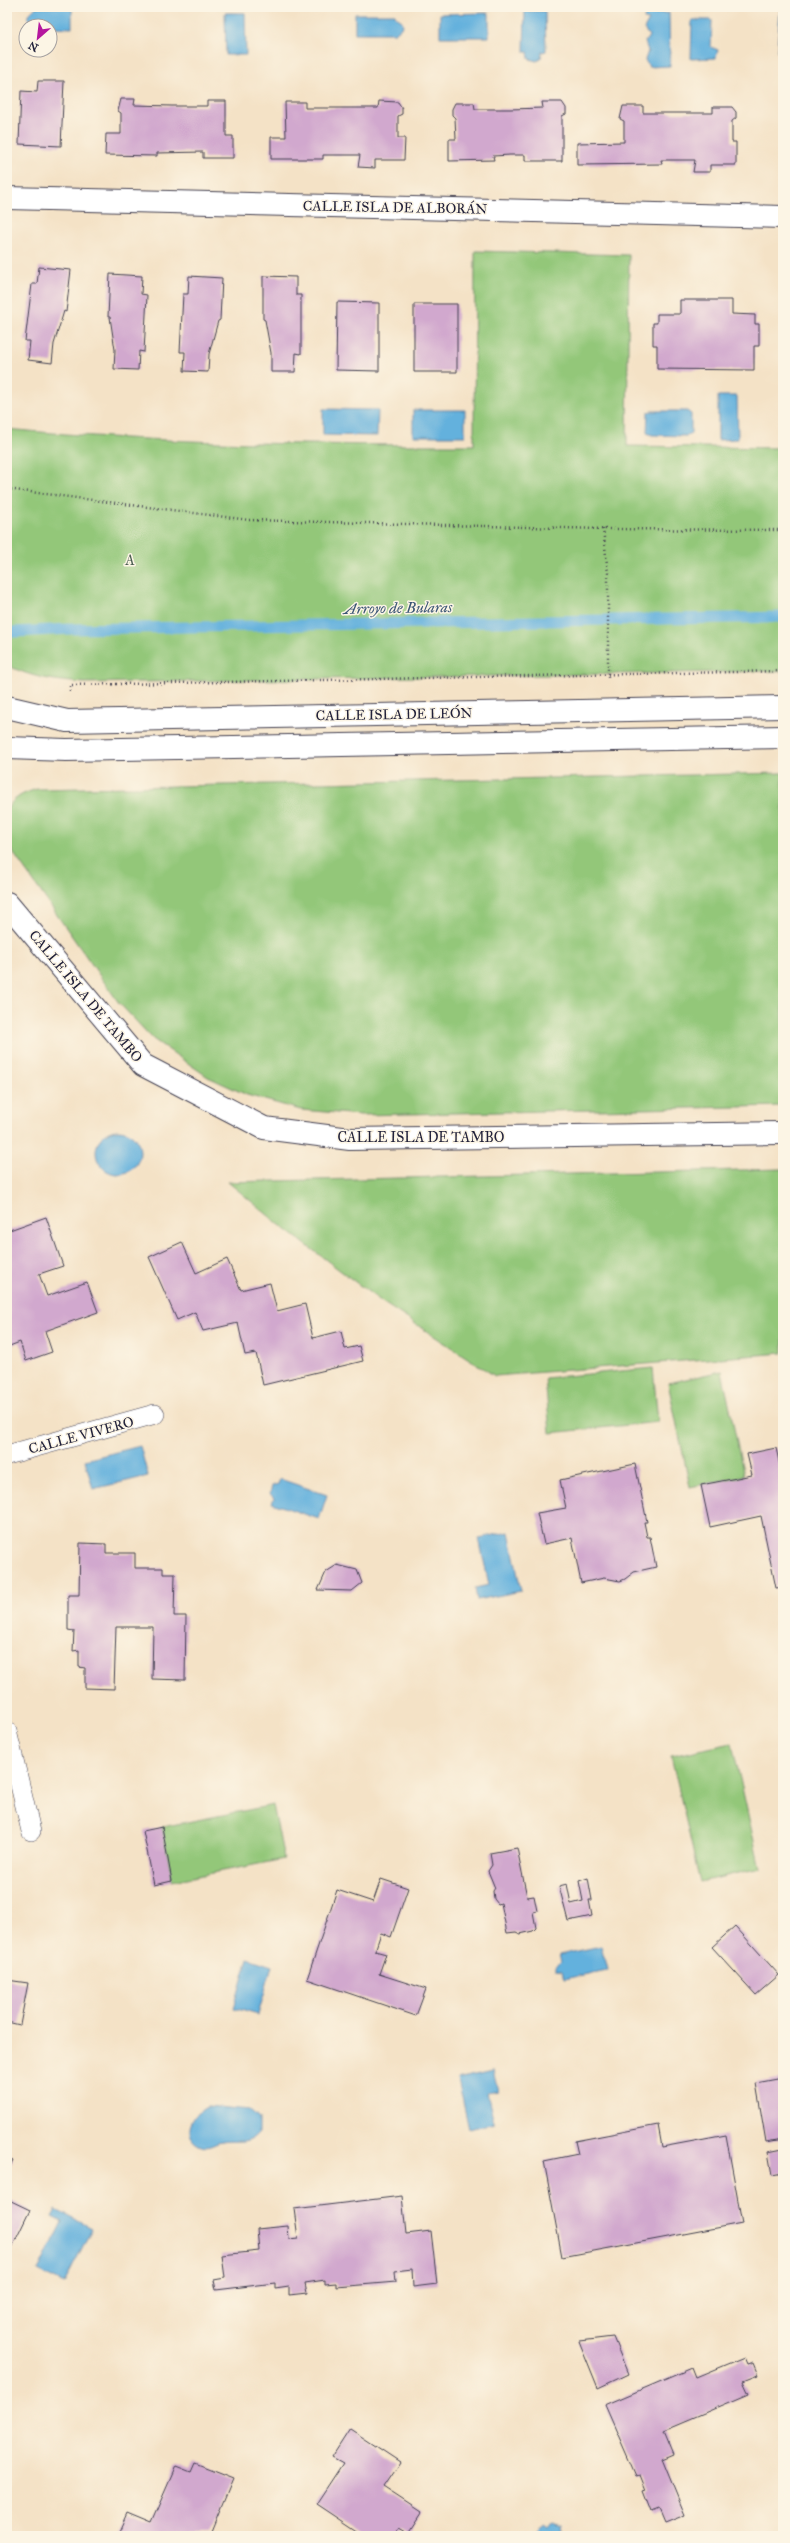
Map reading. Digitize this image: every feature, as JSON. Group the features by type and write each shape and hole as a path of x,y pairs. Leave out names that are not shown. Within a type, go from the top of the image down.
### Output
{"street":[{"name":"CALLE ISLA DE ALBORÁN","path":"7,198 783,216"},
{"name":"CALLE ISLA DE LEÓN","path":"7,707 67,720 783,707"},
{"path":"7,748 82,750 783,737"},
{"name":"CALLE ISLA DE TAMBO","path":"7,903 143,1065 264,1128 350,1139 783,1133"}],"lane":[{"name":"CALLE VIVERO","path":"7,1455 156,1414"},
{"path":"7,1731 31,1831"}],"path":[{"path":"7,489 249,520 603,529 783,530"},
{"path":"603,529 608,573 607,650"}],"green space":[{"name":"A","path":"475,251 629,255 627,446 783,448 783,671 84,683 35,676 7,665 7,429 123,438 240,443 474,445"},
{"path":"783,773 783,1106 361,1115 301,1110 247,1095 208,1077 153,1039 119,1003 7,844 7,809 13,801 20,796 37,789"},
{"path":"783,1169 783,1353 495,1376 382,1302 281,1226 228,1182"},
{"path":"653,1368 658,1422 550,1433 545,1378"},
{"path":"722,1371 744,1476 690,1487 668,1383"},
{"path":"732,1743 760,1868 700,1882 671,1756"},
{"path":"273,1805 284,1859 172,1881 162,1827"}],"water":[{"path":"36,7 72,7 72,28 58,27 58,18 28,18 28,15"},
{"path":"525,11 545,11 546,51 542,52 541,58 537,61 529,59 528,52 524,52"},
{"path":"780,11 783,11 783,60 780,52 777,52"},
{"path":"225,13 245,13 246,55 226,55"},
{"path":"489,13 489,37 440,37 440,14"},
{"path":"645,13 669,13 670,66 649,67 645,60 648,51 645,42 649,36 644,29 649,20 644,19"},
{"path":"355,14 395,14 396,17 402,21 403,26 395,33 355,33"},
{"path":"692,20 712,20 711,47 718,50 716,58 691,59"},
{"path":"718,396 737,396 738,439 718,440"},
{"path":"323,409 378,410 377,436 323,435"},
{"path":"413,410 465,410 465,436 413,436"},
{"path":"687,411 691,414 691,433 686,436 652,435 647,433 648,412"},
{"path":"118,1130 130,1134 136,1140 140,1152 136,1164 130,1170 118,1174 106,1170 100,1164 96,1152 100,1140 106,1134"},
{"path":"140,1446 148,1476 93,1489 85,1460"},
{"path":"280,1479 327,1495 319,1519 272,1503 274,1498 270,1494 272,1486 278,1484"},
{"path":"509,1532 521,1591 477,1600 475,1588 489,1585 479,1538"},
{"path":"601,1946 607,1970 564,1979 562,1971 556,1970 556,1965 561,1962 559,1955"},
{"path":"248,1958 272,1966 258,2015 234,2008"},
{"path":"493,2071 498,2091 487,2093 494,2123 469,2129 458,2079"},
{"path":"207,2106 250,2110 259,2118 259,2132 251,2139 247,2140 222,2142 208,2147 199,2145 191,2136 191,2124 197,2113"},
{"path":"56,2210 92,2228 64,2284 38,2271 62,2222 52,2217"},
{"path":"552,2521 562,2524 563,2530 560,2536 533,2536 544,2523 548,2526"}],"building":[{"path":"38,81 64,81 61,146 19,144 21,91 37,92"},
{"path":"121,99 135,99 134,105 172,106 207,106 207,101 226,101 226,136 233,136 233,158 203,158 203,152 157,153 157,156 105,155 106,134 121,134 121,113 118,111"},
{"path":"379,101 398,102 402,108 402,114 398,116 398,138 405,138 404,160 375,160 375,168 358,167 360,155 323,155 323,159 271,159 271,137 286,137 285,102 305,102 305,108 378,108"},
{"path":"542,102 562,102 566,108 566,114 562,116 562,161 525,161 525,155 510,155 493,156 494,160 449,161 449,139 456,139 455,118 452,115 452,109 455,103 474,103 475,109 510,109 543,108"},
{"path":"623,106 643,106 643,113 713,113 713,107 732,107 736,112 736,118 732,121 732,142 736,142 736,165 710,165 710,172 693,172 695,160 661,160 662,164 577,165 577,143 624,142 624,121 620,119"},
{"path":"39,267 71,270 66,312 64,311 54,344 52,363 28,360 30,341 25,341 32,284 37,284"},
{"path":"110,274 142,276 141,294 147,295 144,352 139,351 138,370 114,369 115,350 110,317 108,317"},
{"path":"189,276 222,278 220,320 218,321 209,354 208,372 184,371 185,352 180,352 183,294 188,294"},
{"path":"263,276 296,277 296,295 301,295 301,354 296,353 295,372 271,372 271,353 265,320 263,319"},
{"path":"680,300 732,300 732,314 755,315 755,324 759,324 759,346 754,346 754,370 657,369 657,345 653,345 653,323 657,323 657,314 680,314"},
{"path":"337,302 379,303 379,371 336,370"},
{"path":"414,304 457,304 457,372 414,372"},
{"path":"46,1217 63,1266 39,1274 47,1296 87,1282 98,1312 45,1331 52,1352 26,1361 20,1342 7,1347 7,1231"},
{"path":"182,1242 196,1273 227,1259 241,1290 270,1283 277,1311 305,1304 313,1338 341,1331 345,1349 359,1346 363,1361 263,1385 256,1353 245,1355 238,1323 203,1331 195,1312 177,1320 149,1257"},
{"path":"776,1448 783,1480 783,1587 776,1588 761,1516 710,1527 701,1485 752,1475 747,1454"},
{"path":"635,1464 647,1522 644,1522 647,1537 650,1537 656,1567 634,1572 620,1581 604,1578 581,1583 572,1538 544,1544 537,1513 566,1508 560,1480"},
{"path":"80,1543 106,1544 106,1553 135,1553 135,1568 163,1568 163,1574 175,1574 174,1616 186,1616 185,1680 152,1679 153,1627 116,1627 114,1689 85,1688 85,1668 79,1667 79,1650 73,1651 74,1631 68,1630 68,1595 79,1595"},
{"path":"337,1565 357,1570 362,1583 352,1591 318,1590 326,1572"},
{"path":"162,1827 172,1881 154,1885 143,1831"},
{"path":"517,1848 527,1897 534,1896 537,1911 533,1912 536,1928 533,1931 520,1934 516,1932 507,1933 501,1903 498,1904 494,1899 493,1891 495,1888 488,1871 492,1865 490,1853"},
{"path":"588,1878 592,1900 589,1900 592,1916 568,1921 559,1886 567,1884 571,1904 583,1901 579,1881"},
{"path":"381,1879 408,1888 391,1937 381,1933 375,1951 386,1954 379,1974 426,1989 416,2016 307,1979 337,1890 373,1902"},
{"path":"735,1926 779,1975 756,1995 712,1947"},
{"path":"7,1980 28,1983 20,2025 7,2022"},
{"path":"783,2078 783,2139 766,2142 756,2083"},
{"path":"658,2125 662,2147 726,2135 742,2223 562,2257 544,2161 578,2154 575,2141"},
{"path":"783,2149 783,2173 772,2175 768,2152"},
{"path":"7,2157 13,2160 7,2172"},
{"path":"402,2196 406,2234 431,2231 437,2284 413,2287 412,2269 395,2271 396,2282 336,2287 336,2283 325,2284 325,2280 305,2283 307,2293 289,2295 289,2287 275,2289 275,2283 216,2290 214,2280 225,2278 222,2255 259,2251 257,2229 288,2226 289,2239 298,2238 294,2209"},
{"path":"7,2199 30,2210 7,2258"},
{"path":"613,2337 628,2374 598,2388 579,2341"},
{"path":"744,2358 747,2365 753,2363 758,2375 743,2381 749,2394 664,2430 674,2454 662,2459 685,2515 665,2523 659,2509 651,2512 643,2491 646,2490 640,2475 636,2476 605,2405 692,2368 696,2378"},
{"path":"350,2429 400,2462 383,2487 421,2512 408,2532 399,2527 393,2536 364,2536 316,2504 343,2463 332,2457"},
{"path":"195,2463 233,2478 209,2536 117,2536 127,2513 151,2523 176,2466 191,2472"}],"waterway":[{"name":"Arroyo de Bularas","path":"14,632 70,629 783,617"}]}
